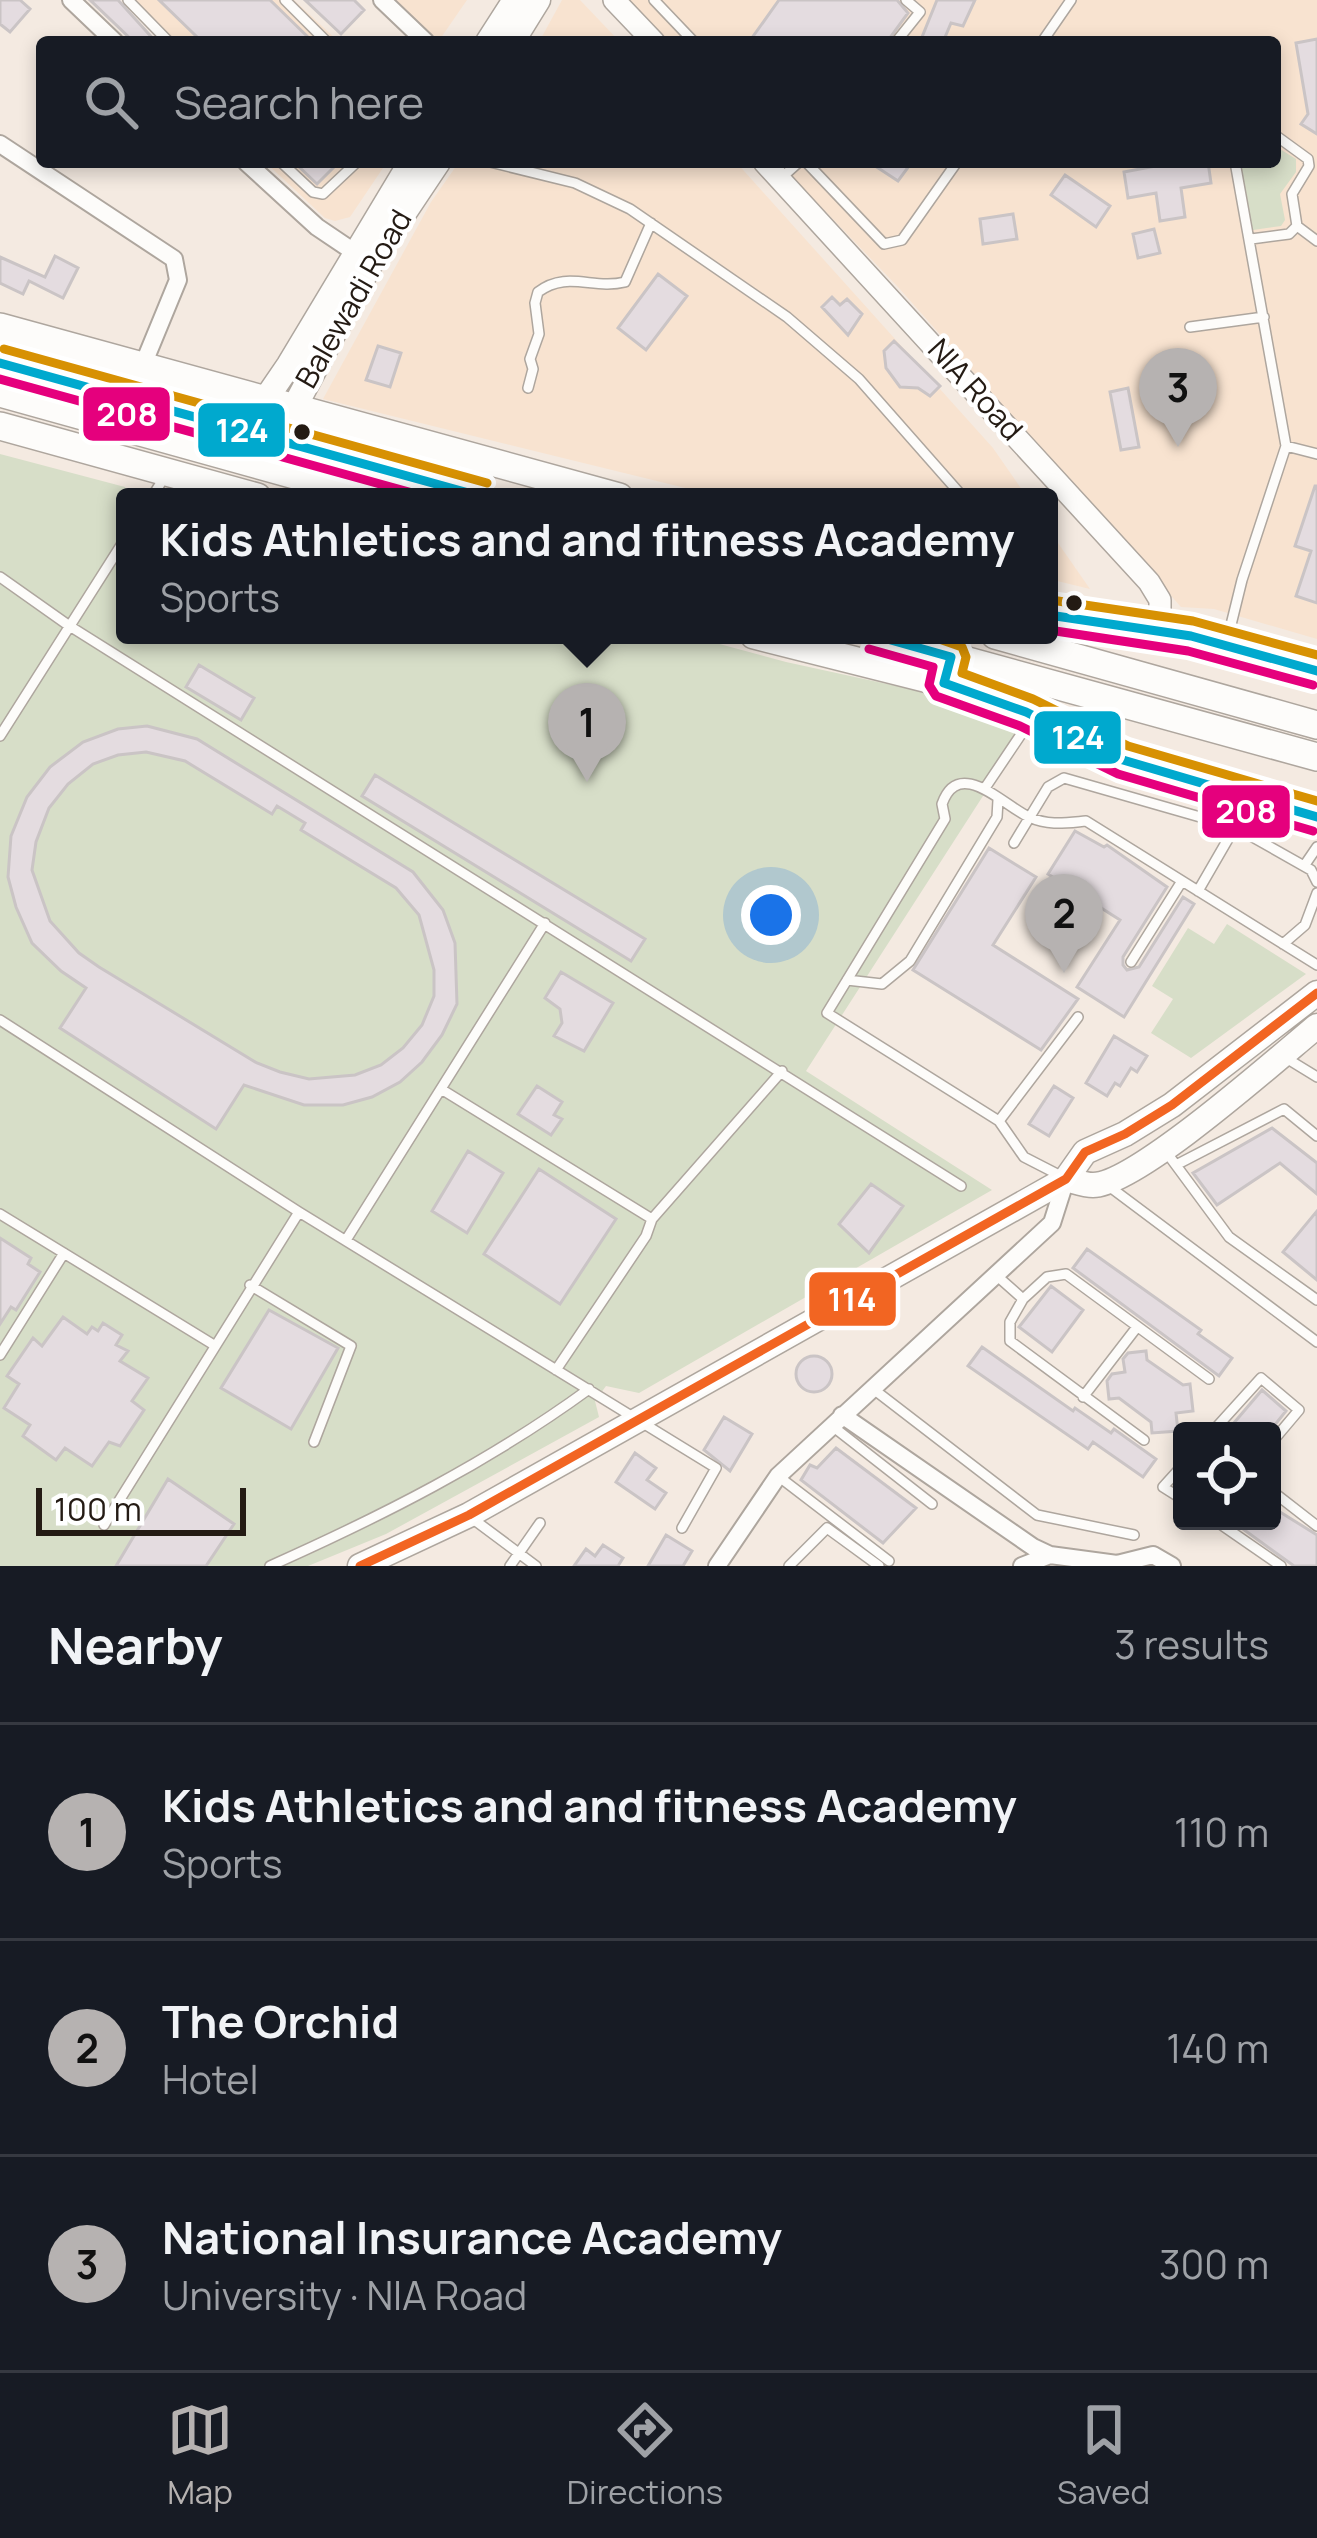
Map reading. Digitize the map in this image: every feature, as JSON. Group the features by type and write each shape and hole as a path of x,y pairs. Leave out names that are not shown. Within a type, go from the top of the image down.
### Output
{"main road":[{"path":"492,36 515,0"},
{"path":"516,36 538,0"},
{"name":"Balewadi Road","path":"277,440 278,403 354,253 407,168"},
{"name":"Balewadi Road","path":"244,430 278,403 433,168"},
{"path":"0,327 586,488"},
{"path":"0,363 450,488"},
{"path":"0,393 342,488"},
{"path":"0,426 224,488"},
{"path":"1058,616 1160,630 1317,671"},
{"path":"804,644 947,670 1317,757"},
{"path":"892,644 1080,742 1144,767 1317,817"},
{"path":"1030,644 1317,725"},
{"path":"359,1566 469,1515 1066,1179 1085,1152 1172,1105 1317,993"},
{"path":"1275,1024 1287,1051"},
{"path":"1066,1179 1105,1183 1170,1157 1317,1027"}],"street":[{"path":"71,0 110,36"},
{"path":"382,0 420,36"},
{"path":"614,0 647,36"},
{"path":"0,144 36,168"},
{"path":"36,168 174,259 178,280 143,365"},
{"path":"253,168 317,227 354,253"},
{"name":"NIA Road","path":"772,170 1141,572 1160,601 1160,630"},
{"path":"718,1566 778,1476 1052,1223 1066,1179"},
{"path":"837,1420 1050,1555 1117,1565 1153,1555 1172,1566"},
{"path":"1022,1566 1050,1555"}],"lane":[{"path":"128,0 164,36"},
{"path":"285,0 321,36"},
{"path":"654,0 688,36"},
{"path":"901,36 920,12 906,0"},
{"path":"1046,36 1071,0"},
{"path":"1281,139 1308,159 1309,166 1292,194 1297,226 1317,241"},
{"path":"287,168 313,192 322,194 350,168"},
{"path":"513,168 575,184 631,209 787,317 859,380 955,488"},
{"path":"808,168 884,244 902,240 953,168"},
{"path":"1226,646 1242,580 1286,446 1235,168"},
{"path":"528,388 530,359 539,334 538,292 559,280 609,286 625,282 651,223"},
{"path":"1251,239 1289,233 1297,226"},
{"path":"1190,327 1264,317"},
{"path":"158,488 178,442"},
{"path":"1286,446 1317,454"},
{"path":"0,736 116,553"},
{"path":"0,578 961,1186"},
{"path":"985,788 1034,716"},
{"path":"1014,843 1048,787 1064,778 1235,827 1304,866 1317,882"},
{"path":"1066,1179 1024,1156 999,1121 827,1013 945,819 945,795 964,782 985,788 1030,817 1052,824 1086,821 1317,965"},
{"path":"847,980 882,984 910,962 997,817 998,800"},
{"path":"1198,891 1235,827"},
{"path":"1304,866 1317,847"},
{"path":"1131,962 1183,881"},
{"path":"1283,944 1305,926 1317,893"},
{"path":"346,1240 545,922"},
{"path":"1305,926 1317,932"},
{"path":"999,1121 1078,1017"},
{"path":"0,1020 298,1212 716,1468 682,1528"},
{"path":"1287,1051 1317,1077"},
{"path":"556,1370 646,1236 652,1219 782,1070"},
{"path":"441,1089 652,1219"},
{"path":"1317,1136 1283,1109 1170,1157 1229,1237 1317,1300"},
{"path":"1105,1183 1317,1342"},
{"path":"104,1525 298,1212"},
{"path":"0,1214 214,1345"},
{"path":"0,1355 64,1253"},
{"path":"1144,1440 1010,1342 1010,1322 1023,1299 1047,1277 1066,1274 1209,1379"},
{"path":"996,1275 1023,1299"},
{"path":"250,1285 351,1346 314,1442"},
{"path":"1083,1397 1138,1327"},
{"path":"1221,1422 1261,1378 1299,1410 1281,1431"},
{"path":"872,1388 1037,1515 1134,1534"},
{"path":"270,1566 387,1514 526,1435 589,1389"},
{"path":"837,1420 932,1504"},
{"path":"778,1476 884,1563"},
{"path":"1281,1498 1317,1526"},
{"path":"469,1515 536,1566"},
{"path":"510,1566 540,1523"},
{"path":"789,1566 826,1528 884,1563"},
{"path":"1229,1530 1281,1566"}],"shaded area":[{"path":"126,0 294,0 333,36 165,36"},
{"path":"391,0 467,0 442,36 431,36"},
{"path":"562,0 580,0 614,36 542,36"},
{"path":"627,0 1317,0 1317,639 1214,609 1181,607 898,287 784,168 1281,168 1281,36 660,36"},
{"path":"271,168 383,168 350,217 325,218"},
{"path":"455,168 741,168 993,448 1021,488 685,488 323,399 431,202"},
{"path":"1058,543 1090,589 1058,581"}],"green space":[{"path":"1281,150 1296,159 1296,172 1280,194 1285,220 1281,226 1253,230 1239,168 1281,168"},
{"path":"0,454 125,487 116,488 116,644 719,644 979,704 1028,726 806,1071 992,1190 639,1393 606,1386 595,1401 599,1417 386,1534 308,1566 0,1566"},
{"path":"1227,924 1306,974 1191,1058 1151,1033 1173,999 1152,986 1188,928 1214,944"}],"building":[{"path":"0,0 20,0 30,9 10,32 0,24"},
{"path":"90,0 118,0 151,36 128,36"},
{"path":"159,0 270,0 307,36 196,36"},
{"path":"305,0 354,0 364,10 341,34"},
{"path":"779,0 897,0 908,13 891,36 753,36"},
{"path":"937,0 975,0 963,26 951,23 946,36 922,36"},
{"path":"1317,39 1317,134 1301,124 1308,114 1296,43"},
{"path":"300,168 333,168 317,184"},
{"path":"878,168 908,168 898,181"},
{"path":"1209,168 1211,183 1181,188 1185,217 1160,221 1156,193 1128,198 1124,172"},
{"path":"1065,175 1110,206 1096,227 1051,195"},
{"path":"1013,214 1017,239 983,244 980,219"},
{"path":"1154,229 1160,253 1138,258 1133,234"},
{"path":"55,256 78,268 63,298 29,281 23,294 0,283 0,257 45,277"},
{"path":"658,274 687,296 646,350 618,328"},
{"path":"832,297 840,305 847,299 862,314 848,335 822,307"},
{"path":"894,341 940,386 930,396 918,388 900,387 886,368 884,351"},
{"path":"378,346 401,353 390,387 366,380"},
{"path":"1128,388 1139,447 1121,450 1110,392"},
{"path":"1315,486 1317,603 1296,596 1311,551 1295,546"},
{"path":"199,665 254,698 241,720 186,687"},
{"path":"147,726 197,739 413,872 443,910 455,943 457,1004 442,1035 400,1082 343,1105 304,1105 244,1085 216,1129 60,1028 86,988 32,943 8,877 11,836 27,797 50,767 83,742 118,729","holes":["146,752 185,761 272,814 277,806 305,823 301,830 396,888 419,915 434,970 434,996 422,1025 381,1065 355,1075 309,1079 257,1063 99,967 50,921 32,870 49,808 68,784 93,764 118,755"]},
{"path":"375,775 645,939 631,961 362,796"},
{"path":"1075,831 1107,845 1167,887 1123,957 1127,970 1139,967 1183,897 1194,904 1124,1017 1077,987 1120,920 1048,874"},
{"path":"989,848 1036,877 993,945 1078,999 1041,1050 913,970"},
{"path":"561,972 613,1003 584,1051 554,1036 562,1023 560,1009 545,998"},
{"path":"1114,1036 1147,1056 1137,1072 1131,1068 1107,1096 1086,1083"},
{"path":"537,1086 562,1102 554,1115 562,1119 551,1135 518,1114"},
{"path":"1054,1086 1073,1098 1049,1136 1029,1124"},
{"path":"1272,1128 1317,1163 1317,1194 1280,1163 1217,1205 1193,1173"},
{"path":"468,1151 503,1173 467,1233 432,1211"},
{"path":"539,1169 616,1219 560,1304 484,1254"},
{"path":"871,1184 903,1206 869,1253 839,1224"},
{"path":"1317,1211 1317,1280 1283,1252"},
{"path":"0,1238 31,1258 28,1264 40,1272 16,1310 11,1307 0,1324"},
{"path":"1087,1249 1201,1330 1198,1334 1232,1358 1219,1376 1073,1268"},
{"path":"1051,1286 1083,1310 1052,1352 1019,1327"},
{"path":"269,1310 338,1348 291,1429 221,1388"},
{"path":"63,1317 87,1334 92,1327 98,1331 103,1323 122,1335 116,1345 128,1351 120,1361 148,1378 132,1401 144,1410 120,1446 109,1442 92,1466 65,1448 56,1460 23,1436 30,1425 4,1408 19,1384 7,1376 33,1338 42,1346"},
{"path":"982,1347 1073,1411 1111,1433 1114,1429 1156,1459 1143,1477 1093,1442 1088,1449 968,1366"},
{"path":"1146,1351 1147,1360 1183,1385 1190,1384 1193,1411 1176,1413 1173,1431 1152,1433 1151,1422 1119,1398 1109,1399 1107,1381 1112,1374 1125,1372 1123,1359 1128,1353"},
{"path":"814,1356 826,1362 832,1374 826,1386 814,1392 802,1386 796,1374 802,1362"},
{"path":"1262,1390 1286,1411 1277,1422 1235,1422"},
{"path":"724,1417 752,1434 730,1471 704,1450"},
{"path":"836,1448 916,1508 883,1543 801,1480 810,1465 817,1468"},
{"path":"635,1453 656,1468 647,1480 666,1493 655,1509 616,1482"},
{"path":"168,1479 234,1524 206,1566 116,1566"},
{"path":"1281,1513 1317,1535 1317,1566 1294,1566 1244,1530 1281,1530"},
{"path":"666,1535 692,1551 683,1566 648,1566"},
{"path":"603,1545 623,1558 618,1566 574,1566 586,1549 595,1556"}],"transit line":[{"path":"4,349 487,483"},
{"name":"124","path":"0,363 451,488"},
{"name":"208","path":"0,379 394,488"},
{"path":"1058,601 1193,621 1317,655"},
{"name":"124","path":"1058,616 1191,636 1317,671"},
{"name":"208","path":"1058,631 1188,651 1313,685"},
{"name":"124","path":"905,644 951,657 944,683 1026,712 1123,760 1317,817"},
{"path":"954,644 962,647 966,657 962,673 1033,699 1128,746 1317,801"},
{"name":"208","path":"869,649 933,667 929,685 936,696 1020,726 1118,774 1313,831"},
{"name":"114","path":"360,1566 469,1515 1066,1179 1085,1152 1172,1105 1317,993"}],"place":[{"name":"National Insurance Academy","path":"1178,447"},
{"name":"Kids Athletics and and fitness Academy","path":"587,782"},
{"name":"The Orchid","path":"1064,973"}]}
